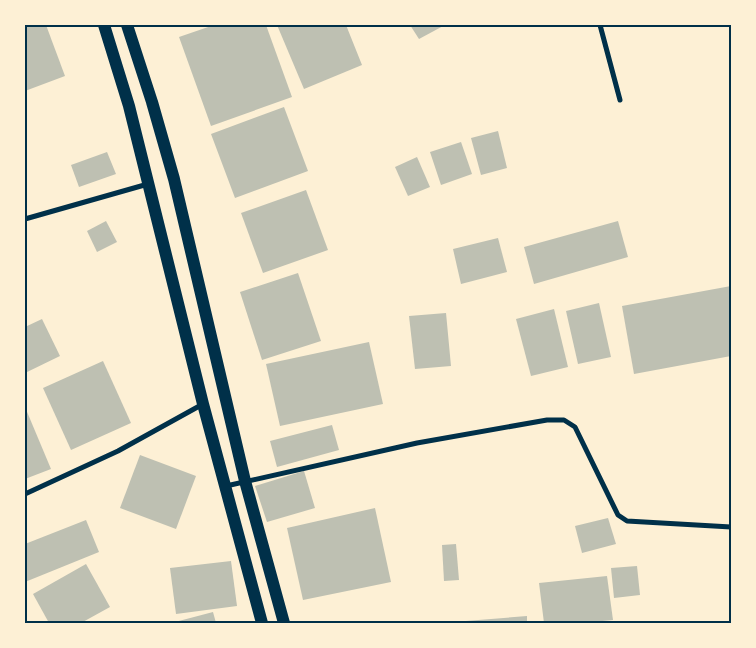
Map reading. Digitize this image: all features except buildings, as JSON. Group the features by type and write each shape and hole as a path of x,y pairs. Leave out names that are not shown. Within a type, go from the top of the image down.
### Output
{"main road":[{"path":"104,25 129,106 203,404 262,623"},
{"path":"127,25 174,179 245,481 284,623"}],"street":[{"path":"600,25 620,100"},
{"path":"25,218 149,184"},
{"path":"25,494 118,451 203,404"},
{"path":"225,486 417,443 547,420 564,420 574,426 618,515 627,521 731,527"}]}
